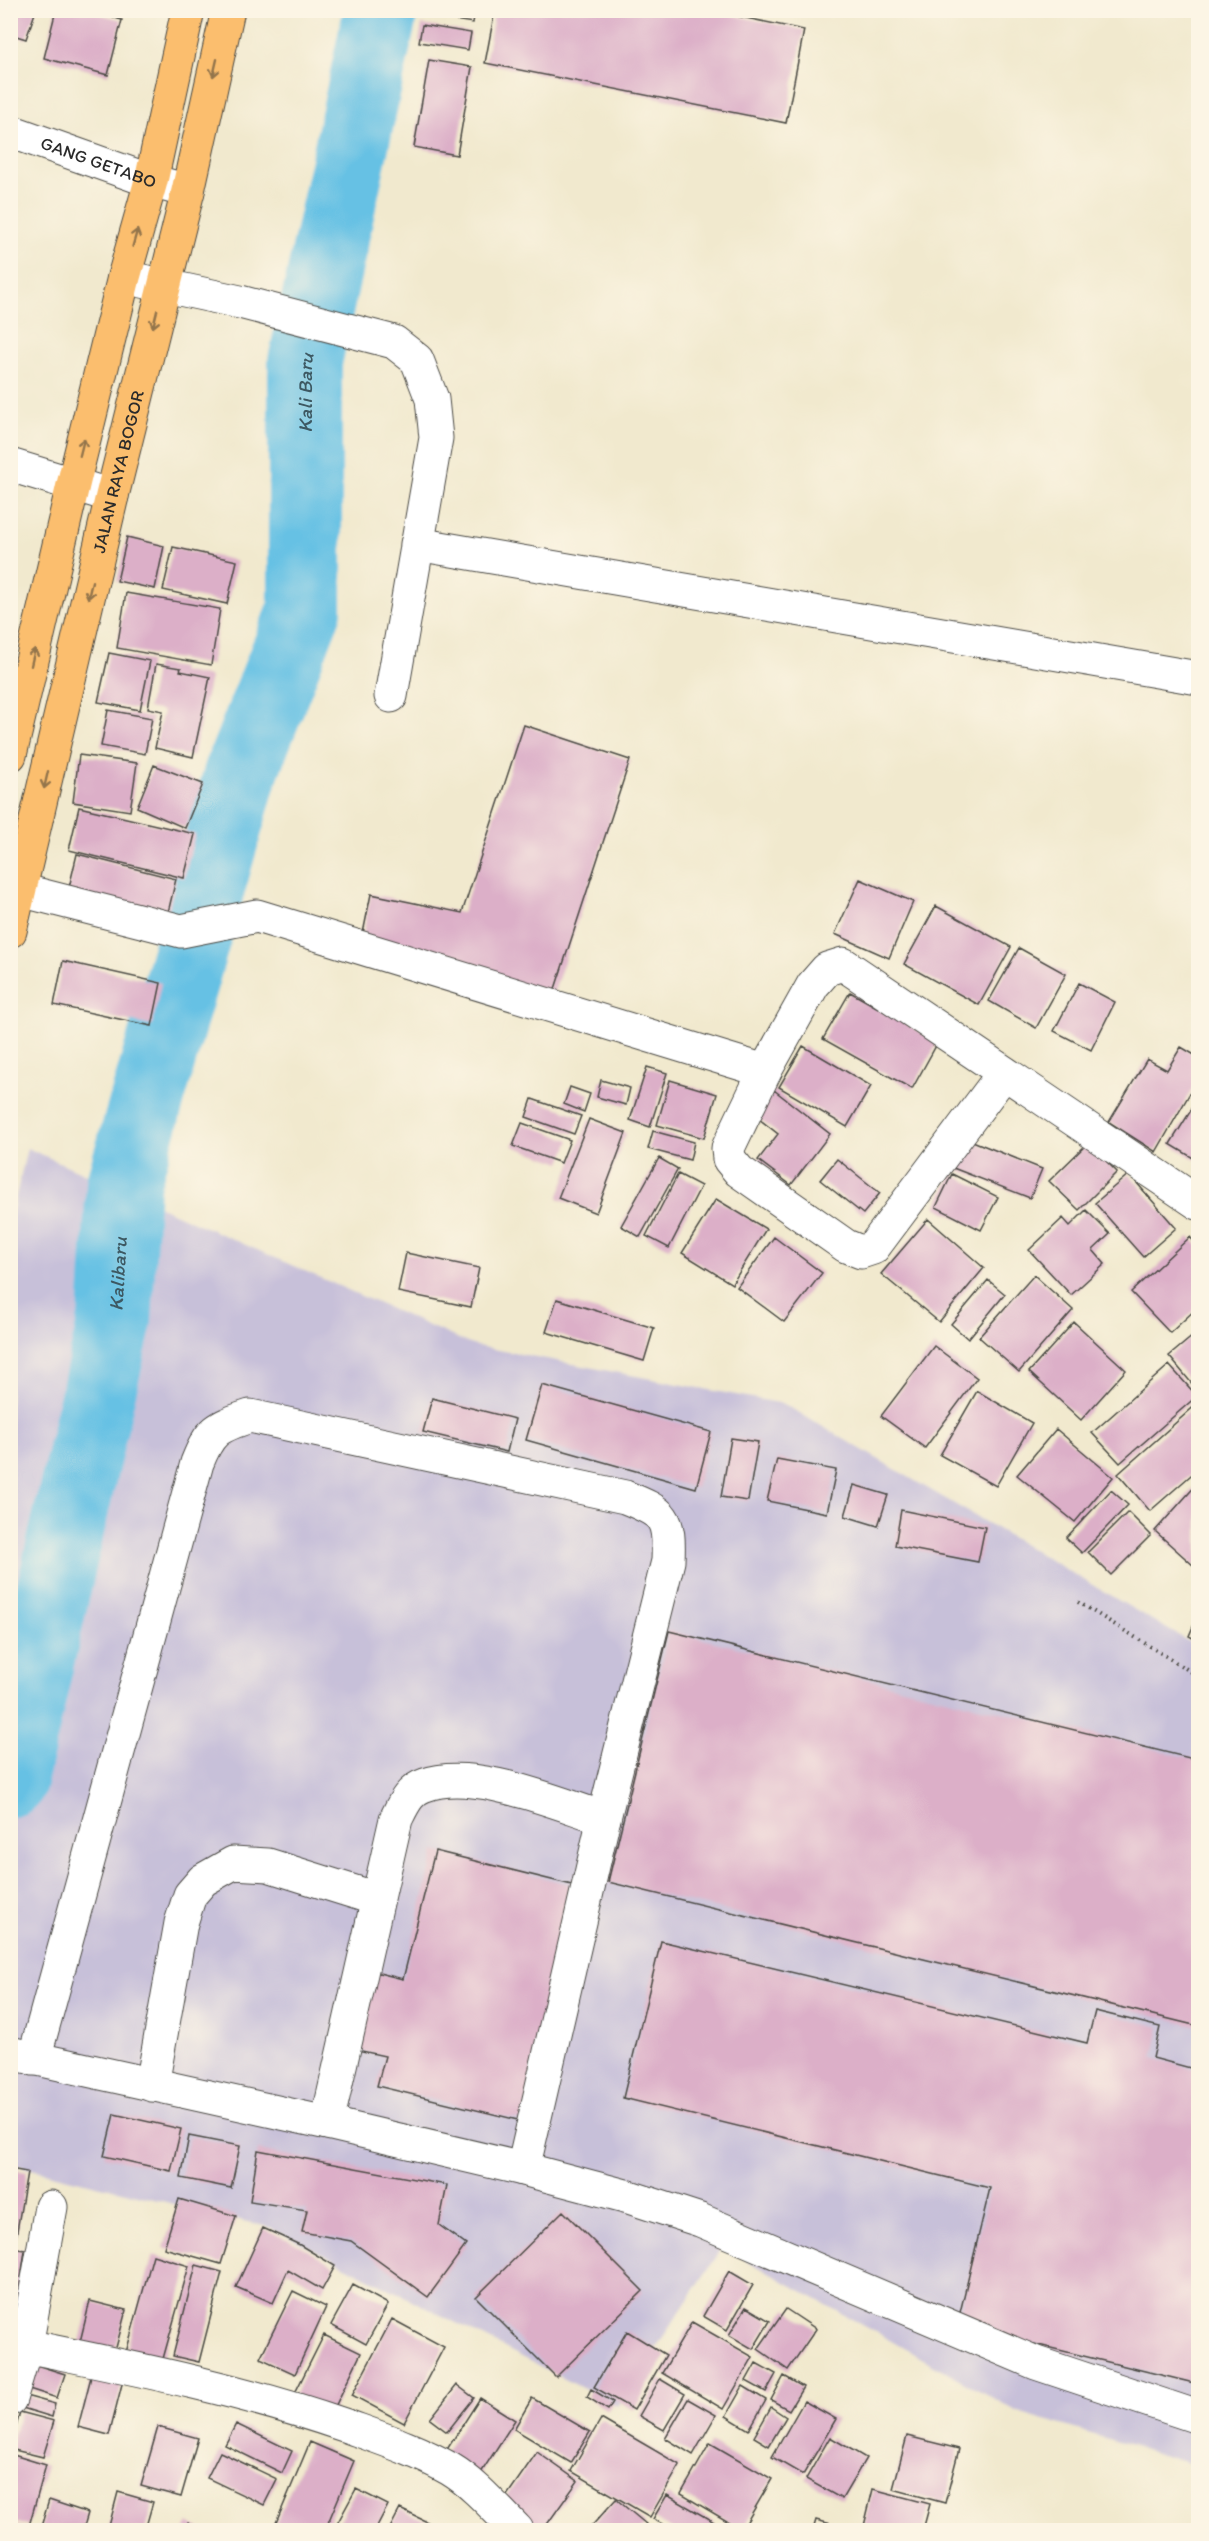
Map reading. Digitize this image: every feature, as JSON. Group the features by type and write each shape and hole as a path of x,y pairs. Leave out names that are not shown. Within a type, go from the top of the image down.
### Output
{"highway":[{"path":"10,755 73,484 124,277 151,181 188,10"},
{"name":"JALAN RAYA BOGOR","path":"10,931 112,496 188,191 228,10"}],"street":[{"name":"GANG GETABO","path":"10,131 151,181 188,191"},
{"path":"124,277 240,302 394,342 417,360 432,399 436,438 391,696"},
{"path":"10,465 112,496"},
{"path":"417,544 1198,678"},
{"path":"20,890 181,930 257,916 765,1071"},
{"path":"1004,1073 873,1248 861,1251 836,1240 740,1172 729,1159 728,1148 765,1071 813,986 827,969 843,963 1198,1203"},
{"path":"523,2169 604,1818 668,1561 666,1524 655,1509 625,1497 250,1416 224,1424 207,1439 196,1463 20,2056 327,2123 523,2169 629,2197 700,2220 1036,2363 1198,2417"},
{"path":"327,2123 396,1819 406,1797 424,1785 458,1779 496,1784 604,1818"},
{"path":"152,2085 182,1923 190,1895 203,1880 233,1863 268,1865 377,1899"},
{"path":"10,2399 26,2346 51,2207"},
{"path":"26,2346 210,2385 290,2407 385,2439 452,2470 517,2530"}],"path":[{"path":"1078,1602 1198,1676"}],"shaded area":[{"path":"27,1148 472,1345 784,1404 1198,1647 1198,2466 1018,2412 723,2247 617,2406 272,2228 11,2164 10,1222"}],"building":[{"path":"10,10 36,10 26,39 10,34"},
{"path":"56,10 84,10 122,20 108,75 44,58"},
{"path":"442,10 475,10 473,23 441,18"},
{"path":"495,10 708,10 804,30 786,123 485,63"},
{"path":"422,25 471,33 468,50 419,42"},
{"path":"429,60 472,67 457,155 414,147"},
{"path":"127,537 164,546 155,589 117,581"},
{"path":"173,547 237,561 227,604 163,590"},
{"path":"126,593 220,609 211,665 117,648"},
{"path":"109,653 150,661 140,710 98,702"},
{"path":"156,664 181,668 180,671 210,677 193,757 155,748 163,711 148,708"},
{"path":"108,710 152,718 145,754 101,746"},
{"path":"524,725 630,760 553,995 361,943 371,894 462,913"},
{"path":"79,755 137,763 130,811 73,802"},
{"path":"154,765 203,784 185,828 137,807"},
{"path":"79,807 195,834 184,878 69,850"},
{"path":"77,854 176,879 166,921 67,896"},
{"path":"860,879 913,902 889,958 835,934"},
{"path":"936,906 1011,947 979,1005 904,964"},
{"path":"1019,948 1066,974 1036,1028 989,1001"},
{"path":"63,961 161,983 152,1026 54,1005"},
{"path":"1079,983 1115,1002 1091,1050 1054,1031"},
{"path":"850,992 938,1042 912,1089 823,1039"},
{"path":"803,1046 871,1086 847,1127 779,1087"},
{"path":"1181,1047 1198,1057 1198,1079 1156,1152 1109,1122 1147,1059 1167,1070"},
{"path":"647,1067 667,1073 650,1127 630,1120"},
{"path":"601,1080 630,1088 626,1105 597,1097"},
{"path":"670,1080 717,1094 704,1138 657,1125"},
{"path":"570,1087 590,1094 584,1112 564,1104"},
{"path":"774,1090 830,1134 791,1185 758,1160 778,1134 754,1115"},
{"path":"532,1099 581,1116 574,1134 526,1117"},
{"path":"1198,1099 1198,1161 1170,1144"},
{"path":"589,1119 626,1133 596,1213 558,1198"},
{"path":"522,1123 570,1140 561,1163 513,1146"},
{"path":"653,1131 694,1142 690,1160 648,1149"},
{"path":"965,1138 1042,1169 1030,1198 953,1168"},
{"path":"1088,1143 1117,1172 1079,1210 1049,1181"},
{"path":"659,1158 678,1169 640,1237 621,1226"},
{"path":"837,1159 880,1193 863,1214 820,1180"},
{"path":"678,1174 701,1186 669,1248 646,1236"},
{"path":"952,1174 998,1197 981,1230 936,1207"},
{"path":"1129,1174 1176,1228 1143,1257 1095,1203"},
{"path":"716,1199 766,1229 732,1284 682,1253"},
{"path":"1086,1210 1110,1234 1093,1250 1105,1264 1071,1295 1029,1250 1063,1218 1070,1226"},
{"path":"928,1219 984,1268 939,1322 881,1274"},
{"path":"774,1237 822,1273 784,1322 737,1287"},
{"path":"1190,1237 1198,1246 1198,1307 1170,1333 1131,1292"},
{"path":"406,1253 479,1268 471,1307 398,1292"},
{"path":"1034,1275 1073,1310 1019,1372 979,1337"},
{"path":"988,1280 1005,1294 968,1339 951,1324"},
{"path":"557,1299 654,1328 644,1361 546,1332"},
{"path":"1074,1322 1126,1370 1081,1420 1029,1372"},
{"path":"1194,1335 1198,1340 1198,1391 1169,1356"},
{"path":"934,1346 977,1378 925,1448 881,1416"},
{"path":"1169,1365 1197,1396 1120,1463 1092,1433"},
{"path":"542,1385 711,1432 696,1488 526,1440"},
{"path":"977,1391 1032,1423 996,1486 940,1455"},
{"path":"432,1398 515,1419 507,1452 423,1432"},
{"path":"1198,1403 1198,1469 1150,1511 1118,1474"},
{"path":"1056,1429 1113,1477 1075,1522 1017,1475"},
{"path":"731,1438 758,1442 748,1501 721,1497"},
{"path":"777,1459 836,1470 827,1513 767,1501"},
{"path":"1198,1483 1198,1562 1194,1566 1155,1531"},
{"path":"854,1485 888,1495 878,1526 845,1516"},
{"path":"1111,1490 1128,1505 1082,1553 1066,1538"},
{"path":"901,1510 985,1527 978,1562 895,1546"},
{"path":"1128,1512 1151,1535 1111,1575 1088,1552"},
{"path":"1198,1615 1198,1641 1189,1636"},
{"path":"669,1631 1198,1760 1198,2026 608,1882"},
{"path":"435,1851 580,1887 522,2121 377,2086 385,2056 348,2048 367,1970 403,1979"},
{"path":"661,1941 1087,2043 1095,2011 1160,2027 1153,2058 1198,2070 1198,2384 957,2325 990,2188 623,2098"},
{"path":"114,2114 181,2129 171,2171 104,2156"},
{"path":"189,2136 240,2146 231,2188 181,2178"},
{"path":"258,2150 447,2185 439,2225 466,2245 428,2297 351,2241 302,2232 307,2210 250,2201"},
{"path":"10,2169 27,2172 16,2237 10,2236"},
{"path":"179,2199 236,2216 221,2264 164,2248"},
{"path":"563,2211 643,2291 556,2377 476,2297"},
{"path":"263,2228 300,2245 335,2266 322,2290 288,2270 273,2303 236,2287"},
{"path":"10,2248 25,2250 18,2299 10,2298"},
{"path":"153,2255 189,2266 161,2366 125,2356"},
{"path":"196,2265 222,2272 199,2362 173,2356"},
{"path":"729,2271 753,2285 727,2330 703,2316"},
{"path":"353,2285 388,2304 366,2344 331,2325"},
{"path":"293,2291 326,2307 295,2374 260,2358"},
{"path":"90,2301 126,2310 113,2359 78,2350"},
{"path":"746,2307 770,2321 753,2349 729,2335"},
{"path":"10,2309 23,2312 10,2348"},
{"path":"786,2309 816,2329 788,2370 758,2349"},
{"path":"392,2319 444,2347 404,2423 352,2395"},
{"path":"692,2322 753,2357 723,2409 662,2373"},
{"path":"627,2331 666,2355 634,2410 594,2387"},
{"path":"324,2335 361,2353 332,2413 294,2395"},
{"path":"756,2363 776,2374 766,2392 746,2381"},
{"path":"33,2364 65,2374 57,2398 26,2388"},
{"path":"92,2373 123,2380 109,2435 78,2427"},
{"path":"784,2376 803,2387 789,2410 771,2400"},
{"path":"660,2379 685,2394 664,2430 639,2416"},
{"path":"457,2385 474,2398 447,2432 430,2419"},
{"path":"743,2386 766,2400 749,2430 726,2416"},
{"path":"591,2389 613,2402 608,2410 587,2397"},
{"path":"22,2395 55,2404 52,2417 19,2407"},
{"path":"480,2398 515,2420 479,2476 444,2454"},
{"path":"532,2398 590,2432 571,2463 514,2429"},
{"path":"688,2399 716,2415 693,2455 665,2438"},
{"path":"804,2401 836,2419 803,2475 772,2457"},
{"path":"771,2407 786,2417 769,2446 754,2437"},
{"path":"20,2412 54,2421 43,2457 10,2449"},
{"path":"601,2419 680,2465 650,2517 571,2471"},
{"path":"236,2424 292,2451 282,2473 225,2445"},
{"path":"158,2427 198,2438 181,2497 141,2486"},
{"path":"907,2436 959,2449 945,2503 893,2489"},
{"path":"830,2437 866,2458 842,2499 806,2479"},
{"path":"310,2442 354,2461 325,2530 273,2530"},
{"path":"710,2443 772,2479 742,2530 681,2494"},
{"path":"220,2452 277,2479 264,2505 207,2478"},
{"path":"537,2452 578,2481 543,2530 532,2530 499,2507"},
{"path":"10,2454 46,2465 29,2526 10,2521"},
{"path":"356,2489 388,2505 375,2530 348,2530 337,2524"},
{"path":"873,2489 930,2504 923,2530 863,2530"},
{"path":"118,2492 153,2502 145,2530 108,2530"},
{"path":"667,2495 714,2522 709,2530 673,2530 653,2519"},
{"path":"616,2499 646,2524 641,2530 588,2530"},
{"path":"49,2500 88,2513 83,2530 40,2530"},
{"path":"400,2509 444,2530 389,2530"},
{"path":"816,2520 854,2530 813,2530"},
{"path":"188,2523 203,2530 184,2530"},
{"path":"10,2524 32,2530 10,2530"}],"waterway":[{"name":"Kalibaru","path":"10,1780 115,1320 123,1184 241,772 305,609 305,362 381,10"}],"water label":[{"name":"Kali Baru","path":"307,393"}]}
